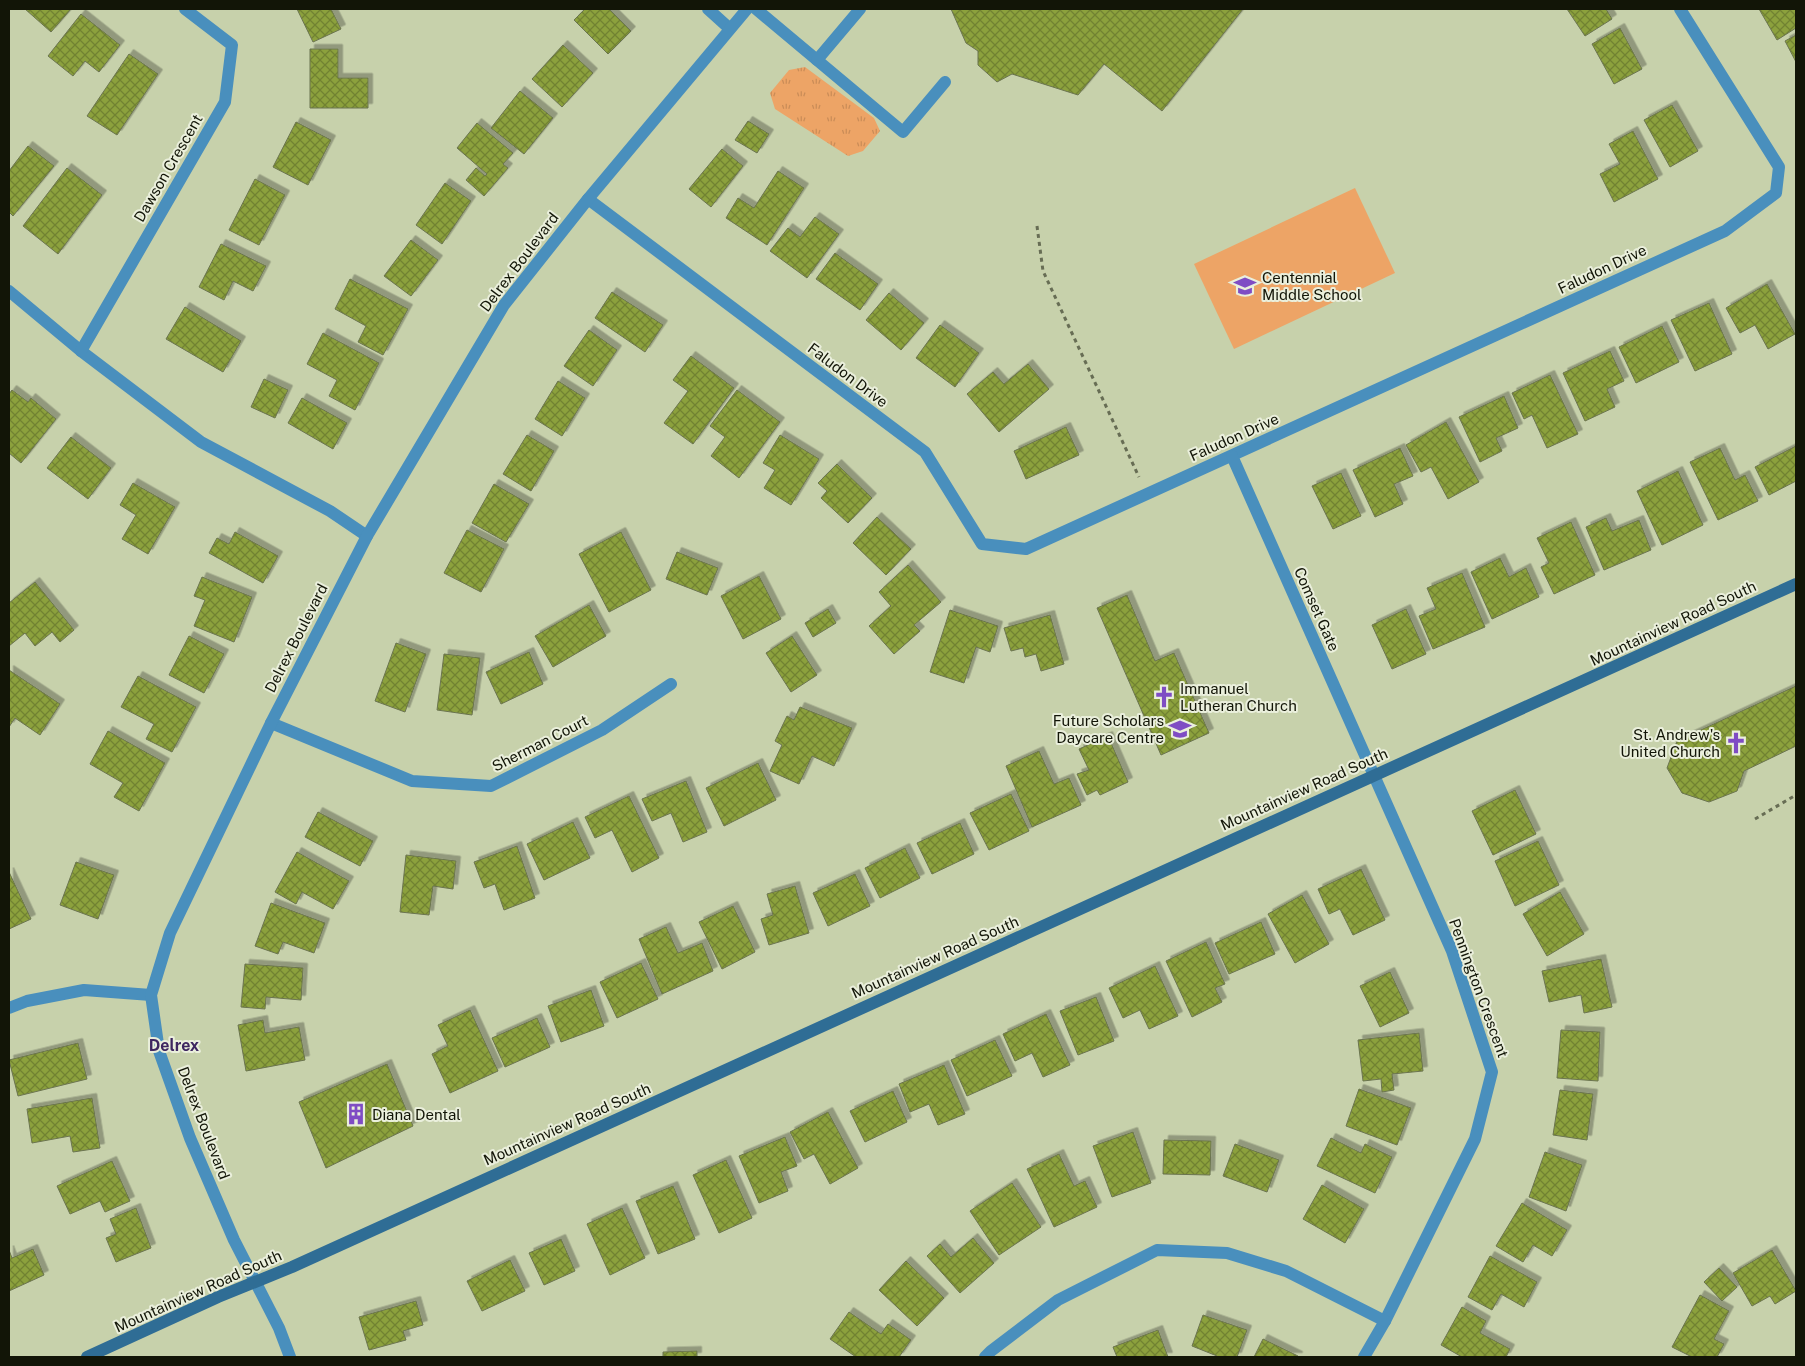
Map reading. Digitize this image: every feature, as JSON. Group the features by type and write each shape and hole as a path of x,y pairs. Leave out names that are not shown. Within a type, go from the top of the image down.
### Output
{"main road":[{"name":"Mountainview Road South","path":"88,1357 256,1282 292,1268 1796,584"}],"street":[{"name":"Dawson Crescent","path":"81,351 225,102 232,45 185,9"},
{"path":"708,9 730,28"},
{"name":"Delrex Boulevard","path":"290,1357 279,1328 234,1240 190,1138 158,1051 151,995 170,934 271,723 367,536 504,305 588,199 747,9"},
{"path":"756,9 903,132 945,82"},
{"path":"817,60 860,9"},
{"name":"Faludon Drive","path":"588,199 925,452 982,544 1026,549 1725,230 1776,193 1779,166 1680,9"},
{"path":"9,291 81,351 201,442 330,512 367,536"},
{"name":"Comset Gate","path":"1232,456 1373,776"},
{"name":"Sherman Court","path":"271,723 412,781 491,786 602,730 671,684"},
{"name":"Pennington Crescent","path":"1364,1357 1385,1321 1475,1139 1492,1072 1452,951 1373,776"},
{"path":"9,1008 27,1001 84,990 151,995"},
{"path":"985,1357 991,1350 1058,1300 1157,1250 1227,1253 1286,1271 1385,1321"}],"path":[{"path":"1037,226 1043,272 1147,494"},
{"path":"1755,819 1796,794"}],"green space":[{"path":"805,67 874,118 880,131 863,151 848,156 775,109 770,93 789,70"},
{"path":"1355,188 1395,273 1234,349 1194,264"}],"building":[{"path":"25,9 71,9 51,32"},
{"path":"297,9 331,9 341,29 313,42"},
{"path":"585,9 609,9 631,31 608,54 574,20"},
{"path":"951,9 1243,9 1162,111 1104,64 1078,95 1012,74 997,82 978,65 978,51 966,43"},
{"path":"1567,9 1606,9 1612,19 1585,36"},
{"path":"1759,9 1796,9 1796,28 1777,40"},
{"path":"81,14 120,45 99,72 85,61 73,76 48,56"},
{"path":"1620,28 1642,69 1614,84 1592,44"},
{"path":"1796,35 1796,62 1785,41"},
{"path":"563,45 593,73 562,107 532,79"},
{"path":"310,49 338,49 338,78 368,78 368,108 310,108"},
{"path":"129,54 158,74 117,135 87,116"},
{"path":"520,91 553,118 524,154 491,128"},
{"path":"1672,105 1698,151 1670,167 1644,120"},
{"path":"748,121 769,134 757,153 735,140"},
{"path":"296,122 331,140 308,185 273,167"},
{"path":"477,123 513,153 503,164 508,168 484,196 466,180 476,168 485,176 487,174 457,148"},
{"path":"1633,131 1658,179 1614,202 1600,174 1620,164 1609,144"},
{"path":"28,146 54,166 13,216 9,212 9,171"},
{"path":"722,149 743,166 711,207 689,189"},
{"path":"67,168 102,195 58,254 23,226"},
{"path":"778,171 804,188 767,245 726,218 738,198 754,208"},
{"path":"255,179 285,195 259,245 229,230"},
{"path":"445,183 471,201 442,244 416,225"},
{"path":"815,217 839,234 807,278 770,251 788,228 800,237"},
{"path":"411,240 438,260 411,296 384,276"},
{"path":"221,244 266,266 253,291 233,281 224,300 199,287"},
{"path":"835,253 878,284 860,310 816,279"},
{"path":"350,279 408,309 383,355 358,342 366,326 335,309"},
{"path":"1767,284 1795,334 1768,349 1755,325 1740,333 1726,308"},
{"path":"612,292 663,325 645,352 595,318"},
{"path":"889,293 924,323 901,350 866,320"},
{"path":"1709,303 1732,354 1695,371 1671,320"},
{"path":"185,307 241,341 223,372 166,339"},
{"path":"940,325 979,353 955,387 916,358"},
{"path":"1662,326 1679,362 1636,383 1619,347"},
{"path":"589,330 617,350 593,386 564,366"},
{"path":"323,333 379,363 355,410 329,396 337,380 307,364"},
{"path":"1610,351 1624,381 1607,389 1615,407 1585,421 1563,373"},
{"path":"691,356 734,388 693,444 664,423 688,391 673,380"},
{"path":"1028,364 1049,389 999,432 967,394 993,372 1004,384"},
{"path":"1550,375 1578,434 1547,448 1532,415 1524,419 1512,393"},
{"path":"264,379 288,390 275,418 251,407"},
{"path":"558,381 585,398 562,436 535,419"},
{"path":"12,390 28,402 31,398 56,419 21,463 9,453 9,394"},
{"path":"737,390 780,422 739,478 711,456 725,437 710,426"},
{"path":"1504,396 1518,428 1496,438 1502,451 1480,462 1459,417"},
{"path":"302,398 347,423 333,449 288,423"},
{"path":"1446,422 1479,482 1448,499 1431,467 1421,472 1406,445"},
{"path":"1066,427 1079,455 1026,479 1014,451"},
{"path":"527,435 554,451 531,491 503,474"},
{"path":"780,435 819,459 791,505 764,488 775,470 763,463"},
{"path":"71,437 111,468 88,499 47,468"},
{"path":"1796,446 1796,481 1769,495 1755,467"},
{"path":"1400,448 1413,476 1394,484 1403,504 1375,517 1353,470"},
{"path":"1720,448 1735,480 1745,475 1758,501 1718,520 1690,462"},
{"path":"837,464 872,498 848,523 821,498 827,491 818,483"},
{"path":"1678,471 1703,525 1662,545 1637,491"},
{"path":"1341,473 1361,516 1333,529 1312,486"},
{"path":"133,483 175,507 148,554 122,539 136,515 120,505"},
{"path":"494,484 529,504 506,542 472,523"},
{"path":"877,517 911,549 886,575 853,543"},
{"path":"1606,518 1612,531 1639,520 1651,550 1604,570 1586,527"},
{"path":"1571,522 1595,575 1554,594 1541,567 1549,563 1537,538"},
{"path":"467,530 504,549 481,592 444,573"},
{"path":"235,532 278,556 263,583 209,553 217,538 229,544"},
{"path":"621,532 651,590 609,612 579,554"},
{"path":"677,552 718,568 707,595 666,579"},
{"path":"1500,558 1509,577 1526,568 1539,597 1492,619 1471,572"},
{"path":"908,565 941,602 914,625 920,631 894,654 869,626 891,606 879,592"},
{"path":"1462,573 1485,627 1433,649 1419,616 1436,609 1427,588"},
{"path":"759,576 781,619 743,639 721,596"},
{"path":"202,577 252,597 234,642 194,626 205,600 194,596"},
{"path":"35,582 74,630 60,642 52,632 35,646 25,633 9,646 9,603"},
{"name":"Immanuel Lutheran Church","path":"1127,595 1155,661 1174,653 1209,733 1161,755 1097,608"},
{"path":"589,605 606,636 553,667 535,636"},
{"path":"828,609 836,623 813,637 805,623"},
{"path":"1406,609 1426,654 1392,669 1372,625"},
{"path":"950,610 998,626 990,652 976,647 964,683 930,672"},
{"path":"1050,615 1064,664 1041,671 1036,654 1025,657 1023,648 1011,651 1004,628"},
{"path":"189,636 224,654 204,693 169,675"},
{"path":"792,636 817,675 791,692 766,653"},
{"path":"396,643 426,654 405,712 375,701"},
{"path":"529,652 543,684 501,704 486,672"},
{"path":"444,654 480,658 472,715 437,710"},
{"path":"9,670 60,704 40,735 15,718 9,727"},
{"path":"138,676 196,707 172,752 146,739 154,724 121,707"},
{"name":"St. Andrew's United Church","path":"1796,686 1796,746 1744,771 1737,791 1709,802 1682,793 1667,768 1677,741"},
{"path":"800,707 852,728 834,766 812,756 799,784 770,771 782,745 775,741 787,716 794,720"},
{"path":"108,731 165,763 139,811 114,797 123,783 90,764"},
{"path":"1108,736 1128,782 1100,795 1097,790 1087,795 1077,774 1089,770 1079,749"},
{"path":"1039,751 1054,784 1069,778 1081,805 1032,827 1006,766"},
{"path":"758,763 776,800 724,826 706,788"},
{"path":"686,781 707,832 683,842 671,813 652,821 642,799"},
{"path":"1515,790 1536,834 1493,855 1472,811"},
{"path":"1011,794 1029,831 989,850 970,813"},
{"path":"629,796 659,858 632,872 612,830 595,838 585,817"},
{"path":"318,812 373,841 360,866 305,837"},
{"path":"573,822 590,858 544,880 527,844"},
{"path":"960,823 974,854 932,874 917,843"},
{"path":"1538,841 1559,885 1515,906 1495,861"},
{"path":"517,846 535,898 504,910 495,884 484,888 474,862"},
{"path":"905,848 920,878 880,898 865,868"},
{"path":"297,852 349,881 333,909 302,892 296,904 275,892"},
{"path":"406,855 456,861 453,889 433,886 429,915 400,912"},
{"path":"76,862 114,875 98,919 60,905"},
{"path":"1361,869 1385,920 1353,935 1340,909 1329,914 1318,889"},
{"path":"9,872 31,919 9,929"},
{"path":"855,874 870,906 828,926 813,893"},
{"path":"795,886 809,933 769,945 761,919 773,915 767,894"},
{"path":"1560,892 1584,934 1547,956 1523,914"},
{"path":"1302,895 1329,944 1295,963 1268,914"},
{"path":"271,903 325,923 314,953 283,942 278,954 255,946"},
{"path":"733,906 755,952 722,969 699,922"},
{"path":"1261,922 1275,954 1229,974 1215,943"},
{"path":"666,927 678,953 702,943 713,971 662,994 639,939"},
{"path":"1206,942 1225,984 1215,988 1222,1002 1192,1017 1166,961"},
{"path":"1601,959 1612,1007 1584,1013 1581,995 1549,1002 1542,971"},
{"path":"641,963 658,999 617,1018 600,982"},
{"path":"245,964 303,968 301,1000 266,997 265,1009 241,1007"},
{"path":"1155,966 1178,1016 1149,1029 1140,1010 1123,1018 1109,988"},
{"path":"1390,972 1409,1013 1380,1027 1360,986"},
{"path":"591,990 604,1026 561,1042 548,1006"},
{"path":"1096,997 1114,1041 1078,1055 1060,1011"},
{"path":"470,1010 498,1071 450,1093 432,1054 448,1046 438,1025"},
{"path":"1046,1014 1070,1065 1043,1077 1032,1053 1015,1061 1003,1034"},
{"path":"537,1018 550,1047 505,1067 492,1038"},
{"path":"263,1020 265,1033 299,1027 305,1060 246,1071 238,1025"},
{"path":"1561,1030 1600,1032 1598,1081 1557,1078"},
{"path":"1419,1033 1423,1071 1392,1074 1394,1090 1382,1092 1381,1079 1363,1081 1358,1040"},
{"path":"995,1040 1012,1076 967,1096 951,1060"},
{"path":"78,1043 87,1079 18,1096 9,1060"},
{"name":"Diana Dental","path":"387,1064 413,1126 326,1168 299,1102"},
{"path":"944,1065 965,1114 938,1125 929,1104 910,1112 899,1084"},
{"path":"1359,1089 1411,1108 1397,1145 1346,1126"},
{"path":"1560,1090 1593,1094 1587,1140 1553,1135"},
{"path":"893,1091 907,1122 865,1142 850,1111"},
{"path":"92,1098 100,1148 73,1152 70,1136 32,1143 27,1109"},
{"path":"828,1112 858,1168 830,1184 814,1154 804,1159 790,1132"},
{"path":"1133,1132 1151,1183 1112,1197 1093,1146"},
{"path":"785,1137 797,1166 781,1172 788,1191 759,1203 739,1156"},
{"path":"1331,1138 1361,1153 1365,1144 1392,1157 1375,1193 1317,1166"},
{"path":"1164,1140 1211,1141 1210,1175 1163,1174"},
{"path":"1235,1144 1279,1160 1267,1192 1223,1176"},
{"path":"1545,1152 1582,1165 1566,1211 1529,1197"},
{"path":"1059,1154 1074,1186 1085,1181 1097,1207 1054,1227 1027,1169"},
{"path":"726,1160 752,1218 719,1233 693,1175"},
{"path":"112,1161 130,1201 105,1212 100,1201 70,1214 57,1186"},
{"path":"1012,1183 1041,1227 999,1255 970,1211"},
{"path":"1322,1185 1364,1209 1345,1243 1303,1219"},
{"path":"673,1186 695,1239 658,1254 636,1201"},
{"path":"1522,1203 1567,1230 1552,1256 1533,1245 1523,1262 1496,1246"},
{"path":"136,1208 151,1248 116,1262 106,1238 116,1234 110,1219"},
{"path":"622,1208 645,1258 610,1275 587,1224"},
{"path":"973,1238 994,1263 960,1293 927,1256 940,1244 951,1257"},
{"path":"561,1239 575,1271 544,1285 529,1253"},
{"path":"33,1249 44,1275 9,1291 9,1250 12,1258"},
{"path":"1772,1250 1796,1291 1775,1304 1770,1296 1752,1306 1733,1273"},
{"path":"1490,1256 1537,1282 1524,1307 1501,1294 1492,1310 1468,1297"},
{"path":"510,1260 525,1291 482,1311 467,1281"},
{"path":"906,1261 944,1298 917,1326 879,1290"},
{"path":"1719,1268 1737,1287 1722,1301 1704,1282"},
{"path":"1700,1295 1729,1311 1714,1339 1724,1344 1717,1357 1692,1357 1672,1347"},
{"path":"416,1301 423,1325 403,1331 406,1340 369,1350 359,1317"},
{"path":"1462,1307 1486,1321 1480,1333 1510,1349 1506,1357 1462,1357 1441,1345"},
{"path":"849,1312 881,1334 888,1324 911,1340 899,1357 856,1357 830,1339"},
{"path":"1203,1315 1247,1330 1237,1357 1216,1357 1192,1346"},
{"path":"1158,1330 1168,1357 1117,1357 1113,1347"},
{"path":"1263,1339 1298,1356 1298,1357 1254,1357"},
{"path":"697,1351 697,1357 663,1357 663,1352"}],"place":[{"name":"Centennial Middle School","path":"1245,286"},
{"name":"Immanuel Lutheran Church","path":"1164,697"},
{"name":"Future Scholars Daycare Centre","path":"1180,729"},
{"name":"St. Andrew's United Church","path":"1736,743"},
{"name":"Diana Dental","path":"356,1114"}],"district":[{"name":"Delrex","path":"174,1045"}]}
